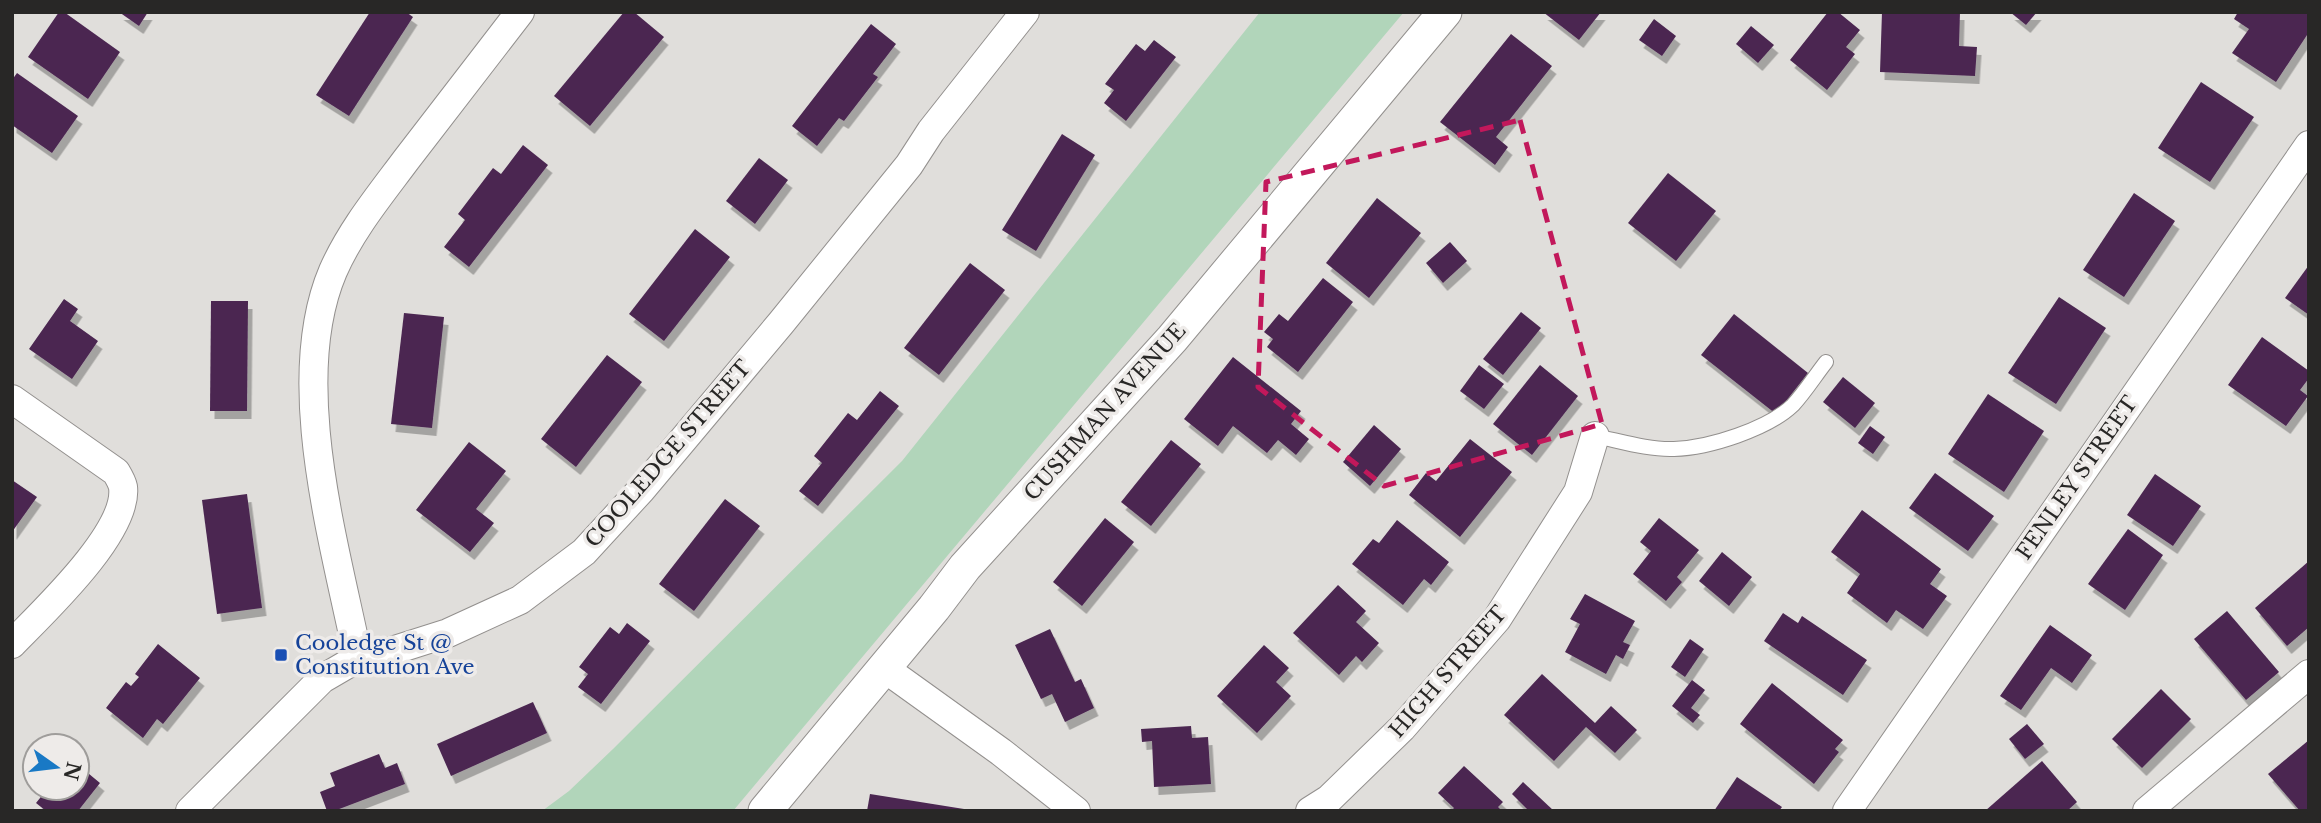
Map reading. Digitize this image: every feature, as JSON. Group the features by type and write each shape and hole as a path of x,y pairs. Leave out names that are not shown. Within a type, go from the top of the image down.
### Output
{"street":[{"path":"358,658 324,497 314,407 316,346 324,299 343,250 367,212 520,12"},
{"name":"COOLEDGE STREET","path":"190,811 322,679 358,658 385,653 448,633 520,600 584,552 641,490 781,323 909,165 931,131 1025,12"},
{"name":"CUSHMAN AVENUE","path":"765,811 965,567 1172,339 1445,12"},
{"name":"FENLEY STREET","path":"1847,811 2309,145"},
{"path":"12,399 116,472 123,485 122,501 113,524 60,598 12,644"},
{"name":"HIGH STREET","path":"1310,811 1329,799 1402,729 1497,619 1578,492 1595,436"},
{"path":"884,668 1001,752 1076,811"},
{"path":"2147,811 2309,674"}],"lane":[{"path":"1595,436 1647,447 1674,449 1731,438 1766,424 1793,405 1826,362"}],"highlighted area":[{"path":"1520,120 1602,424 1384,486 1258,387 1266,182"}],"green space":[{"path":"1260,12 1404,12 733,811 542,811 569,791 613,749 902,461"}],"building":[{"path":"59,12 64,12 120,52 88,99 28,57"},
{"path":"119,12 148,12 139,26"},
{"path":"370,12 406,12 413,17 349,116 316,95"},
{"path":"624,12 634,12 664,37 590,126 554,96"},
{"path":"1543,12 1601,12 1579,40"},
{"path":"1828,12 1838,12 1860,30 1846,47 1855,54 1827,90 1790,60"},
{"path":"1882,12 1960,12 1959,46 1977,47 1975,76 1880,72"},
{"path":"2010,12 2037,12 2026,25"},
{"path":"2238,12 2309,12 2309,32 2276,82 2232,53 2249,29 2234,19"},
{"path":"1654,19 1676,36 1662,56 1639,40"},
{"path":"871,24 896,44 873,74 878,77 844,121 839,118 817,146 792,126"},
{"path":"1751,26 1774,45 1758,63 1736,44"},
{"path":"1511,34 1552,66 1496,137 1508,147 1495,165 1440,122"},
{"path":"1154,40 1176,57 1126,121 1104,103 1114,90 1105,84 1136,44 1145,51"},
{"path":"17,73 78,116 52,153 12,125 12,80"},
{"path":"2201,82 2254,117 2210,182 2158,148"},
{"path":"1062,134 1095,155 1036,251 1002,230"},
{"path":"523,145 548,165 469,267 444,247 465,220 458,214 493,168 501,174"},
{"path":"759,158 788,180 755,224 726,201"},
{"path":"1668,173 1716,211 1676,261 1628,223"},
{"path":"2134,193 2175,221 2124,297 2083,270"},
{"path":"1377,198 1421,233 1369,298 1326,263"},
{"path":"695,229 730,257 664,341 629,314"},
{"path":"1450,242 1467,261 1443,283 1426,263"},
{"path":"970,263 1005,290 939,375 904,348"},
{"path":"2309,265 2309,315 2285,298"},
{"path":"1323,278 1353,302 1298,372 1267,347 1273,339 1264,332 1279,314 1288,321"},
{"path":"2059,297 2106,328 2056,404 2008,373"},
{"path":"64,299 78,309 70,321 98,341 72,379 29,349"},
{"path":"211,301 248,301 247,411 210,411"},
{"path":"1521,312 1541,328 1503,375 1483,359"},
{"path":"404,313 444,317 432,428 391,424"},
{"path":"1734,314 1808,373 1776,414 1701,355"},
{"path":"2262,337 2309,371 2309,378 2300,390 2308,396 2286,426 2228,385"},
{"path":"607,355 642,382 576,467 541,439"},
{"path":"1233,357 1301,411 1291,424 1309,439 1296,455 1278,440 1267,453 1233,426 1218,446 1184,419"},
{"path":"1479,365 1504,384 1484,409 1460,391"},
{"path":"1540,365 1578,396 1532,455 1493,424"},
{"path":"1843,377 1875,403 1855,428 1823,402"},
{"path":"880,391 899,406 818,506 799,491 822,463 814,456 848,413 857,420"},
{"path":"1988,394 2044,431 2004,492 1948,454"},
{"path":"1374,425 1401,449 1370,486 1343,462"},
{"path":"1870,426 1885,437 1873,454 1858,443"},
{"path":"1470,439 1512,472 1460,537 1409,495 1426,473 1436,481"},
{"path":"1171,440 1201,464 1151,526 1121,502"},
{"path":"469,442 506,471 476,509 494,523 470,552 416,510"},
{"path":"1935,473 1994,516 1968,551 1909,508"},
{"path":"2155,474 2201,506 2173,546 2127,515"},
{"path":"12,480 37,497 12,532"},
{"path":"247,494 262,608 217,614 202,500"},
{"path":"725,499 760,526 694,611 659,584"},
{"path":"1862,510 1941,569 1930,584 1947,596 1923,629 1896,610 1887,623 1847,593 1860,574 1831,552"},
{"path":"1105,518 1134,542 1082,606 1053,582"},
{"path":"1659,518 1699,550 1677,577 1682,582 1666,601 1633,574 1651,551 1640,542"},
{"path":"1397,520 1449,562 1431,585 1424,579 1403,605 1352,564 1373,539 1379,543"},
{"path":"2128,529 2163,555 2125,610 2088,584"},
{"path":"1722,552 1752,577 1729,606 1699,581"},
{"path":"2309,561 2309,627 2287,646 2255,608"},
{"path":"1338,585 1366,611 1356,622 1379,643 1362,662 1356,656 1339,675 1293,633"},
{"path":"1585,594 1635,621 1623,642 1630,645 1623,659 1616,655 1606,674 1565,652 1580,624 1570,619"},
{"path":"2227,611 2279,672 2246,700 2194,639"},
{"path":"1783,613 1798,623 1802,616 1867,660 1843,695 1764,641"},
{"path":"627,623 650,641 601,704 578,687 588,674 579,667 610,627 619,634"},
{"path":"2050,625 2092,655 2072,683 2051,668 2021,710 2000,696"},
{"path":"1050,629 1075,682 1081,679 1094,708 1065,722 1052,694 1041,699 1015,645"},
{"path":"1690,639 1704,649 1685,677 1671,667"},
{"path":"158,644 200,678 163,724 157,719 143,738 106,708 126,682 131,686 139,677 135,674"},
{"path":"1264,645 1289,668 1276,682 1291,696 1257,733 1217,696"},
{"path":"1542,674 1595,723 1611,706 1637,730 1615,753 1586,727 1554,761 1504,715"},
{"path":"1692,680 1705,690 1691,708 1700,715 1693,723 1672,706"},
{"path":"1772,683 1843,740 1835,749 1839,752 1814,784 1740,724"},
{"path":"2161,689 2191,719 2142,768 2112,739"},
{"path":"533,702 547,733 451,776 437,744"},
{"path":"2027,724 2044,744 2025,759 2009,739"},
{"path":"1191,726 1192,738 1208,737 1211,784 1154,787 1152,741 1142,742 1141,729"},
{"path":"2309,740 2309,811 2300,811 2268,774"},
{"path":"379,754 385,768 397,763 405,784 334,811 327,811 320,792 335,786 330,773"},
{"path":"2042,761 2077,802 2067,811 1985,811"},
{"path":"1464,766 1503,802 1498,807 1502,811 1451,811 1454,808 1438,793"},
{"path":"91,776 100,783 91,794"},
{"path":"1737,777 1782,807 1779,811 1714,811"},
{"path":"1523,782 1554,811 1529,811 1512,794"},
{"path":"870,794 964,809 964,811 867,811"},
{"path":"85,802 78,811 46,811 36,803"}],"place":[{"name":"Cooledge St @ Constitution Ave","path":"281,655"}]}
